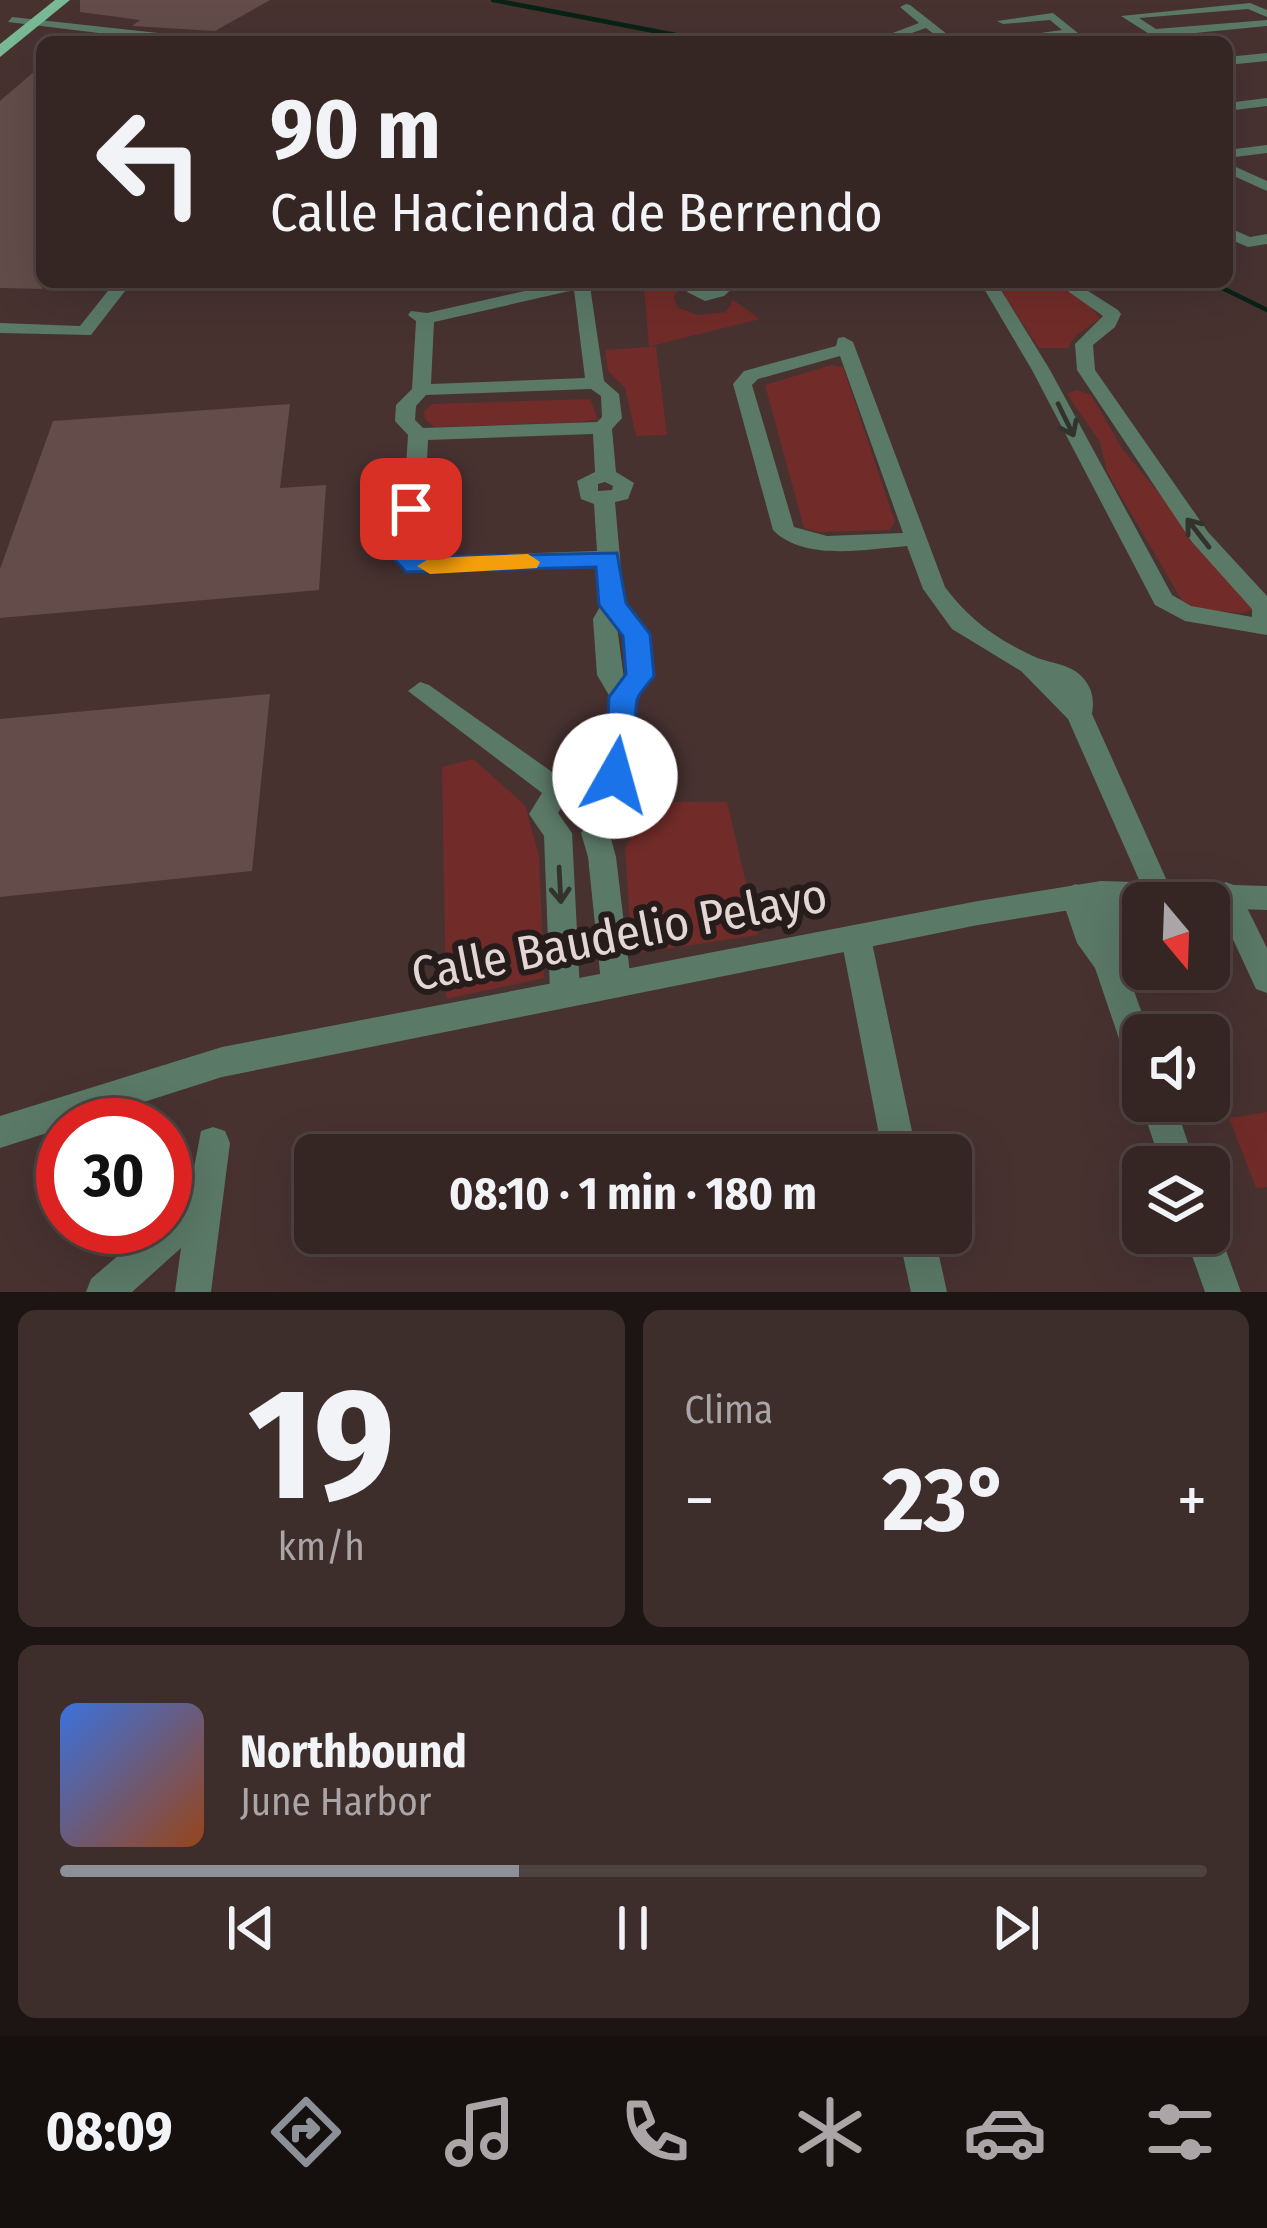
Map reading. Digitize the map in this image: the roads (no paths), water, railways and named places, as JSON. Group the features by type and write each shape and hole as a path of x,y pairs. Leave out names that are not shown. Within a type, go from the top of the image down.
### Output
{"main road":[{"path":"6,25 38,0"},
{"path":"0,52 63,0"}],"street":[{"path":"1250,6 1265,22 1159,33 1127,16 1250,6"},
{"path":"906,7 943,36"},
{"path":"1026,36 1003,20 1050,15 1075,36"},
{"path":"6,25 38,21 157,36"},
{"path":"893,36 928,24"},
{"path":"1233,60 1267,57"},
{"path":"1233,105 1267,102"},
{"path":"1233,153 1267,149"},
{"path":"1233,170 1267,187"},
{"path":"1233,235 1248,242 1267,238"},
{"path":"0,328 85,331 119,288"},
{"path":"421,390 421,317 564,288"},
{"path":"584,288 595,383"},
{"path":"698,288 695,292 706,296 724,288"},
{"path":"992,288 1041,370 1163,600 1185,613 1265,626 1264,607 1200,537 1086,370 1084,344 1109,323 1112,314 1072,288"},
{"path":"916,539 811,542 793,538 784,530 742,383 751,375 845,345 916,539 948,611 1030,665 1079,714 1155,882"},
{"path":"1041,370 1086,370"},
{"path":"595,383 610,394 612,418 602,428 418,434 405,421 406,405 421,390 595,383"},
{"path":"596,789 621,770 623,697 609,675 605,619 613,605 602,428"},
{"path":"418,434 407,559 415,566 608,558"},
{"path":"420,692 558,790"},
{"path":"577,785 596,789 607,798 610,816 595,833 570,837 558,833 543,814 550,796 558,790 577,785"},
{"path":"558,833 566,991"},
{"path":"595,833 602,856 616,982"},
{"name":"Calle Baudelio Pelayo","path":"0,1132 222,1062 566,991 1088,894 1122,893"},
{"path":"1088,894 1092,943 1108,961 1126,1014"},
{"name":"Calle Baudelio Pelayo","path":"1230,894 1267,898"},
{"path":"1230,902 1267,980"},
{"path":"856,938 896,1134"},
{"path":"193,1292 213,1143"},
{"path":"104,1292 206,1202"},
{"path":"921,1254 929,1292"},
{"path":"1209,1254 1223,1292"}],"waterway":[{"path":"493,0 681,36"},
{"path":"1222,288 1267,310"}]}
